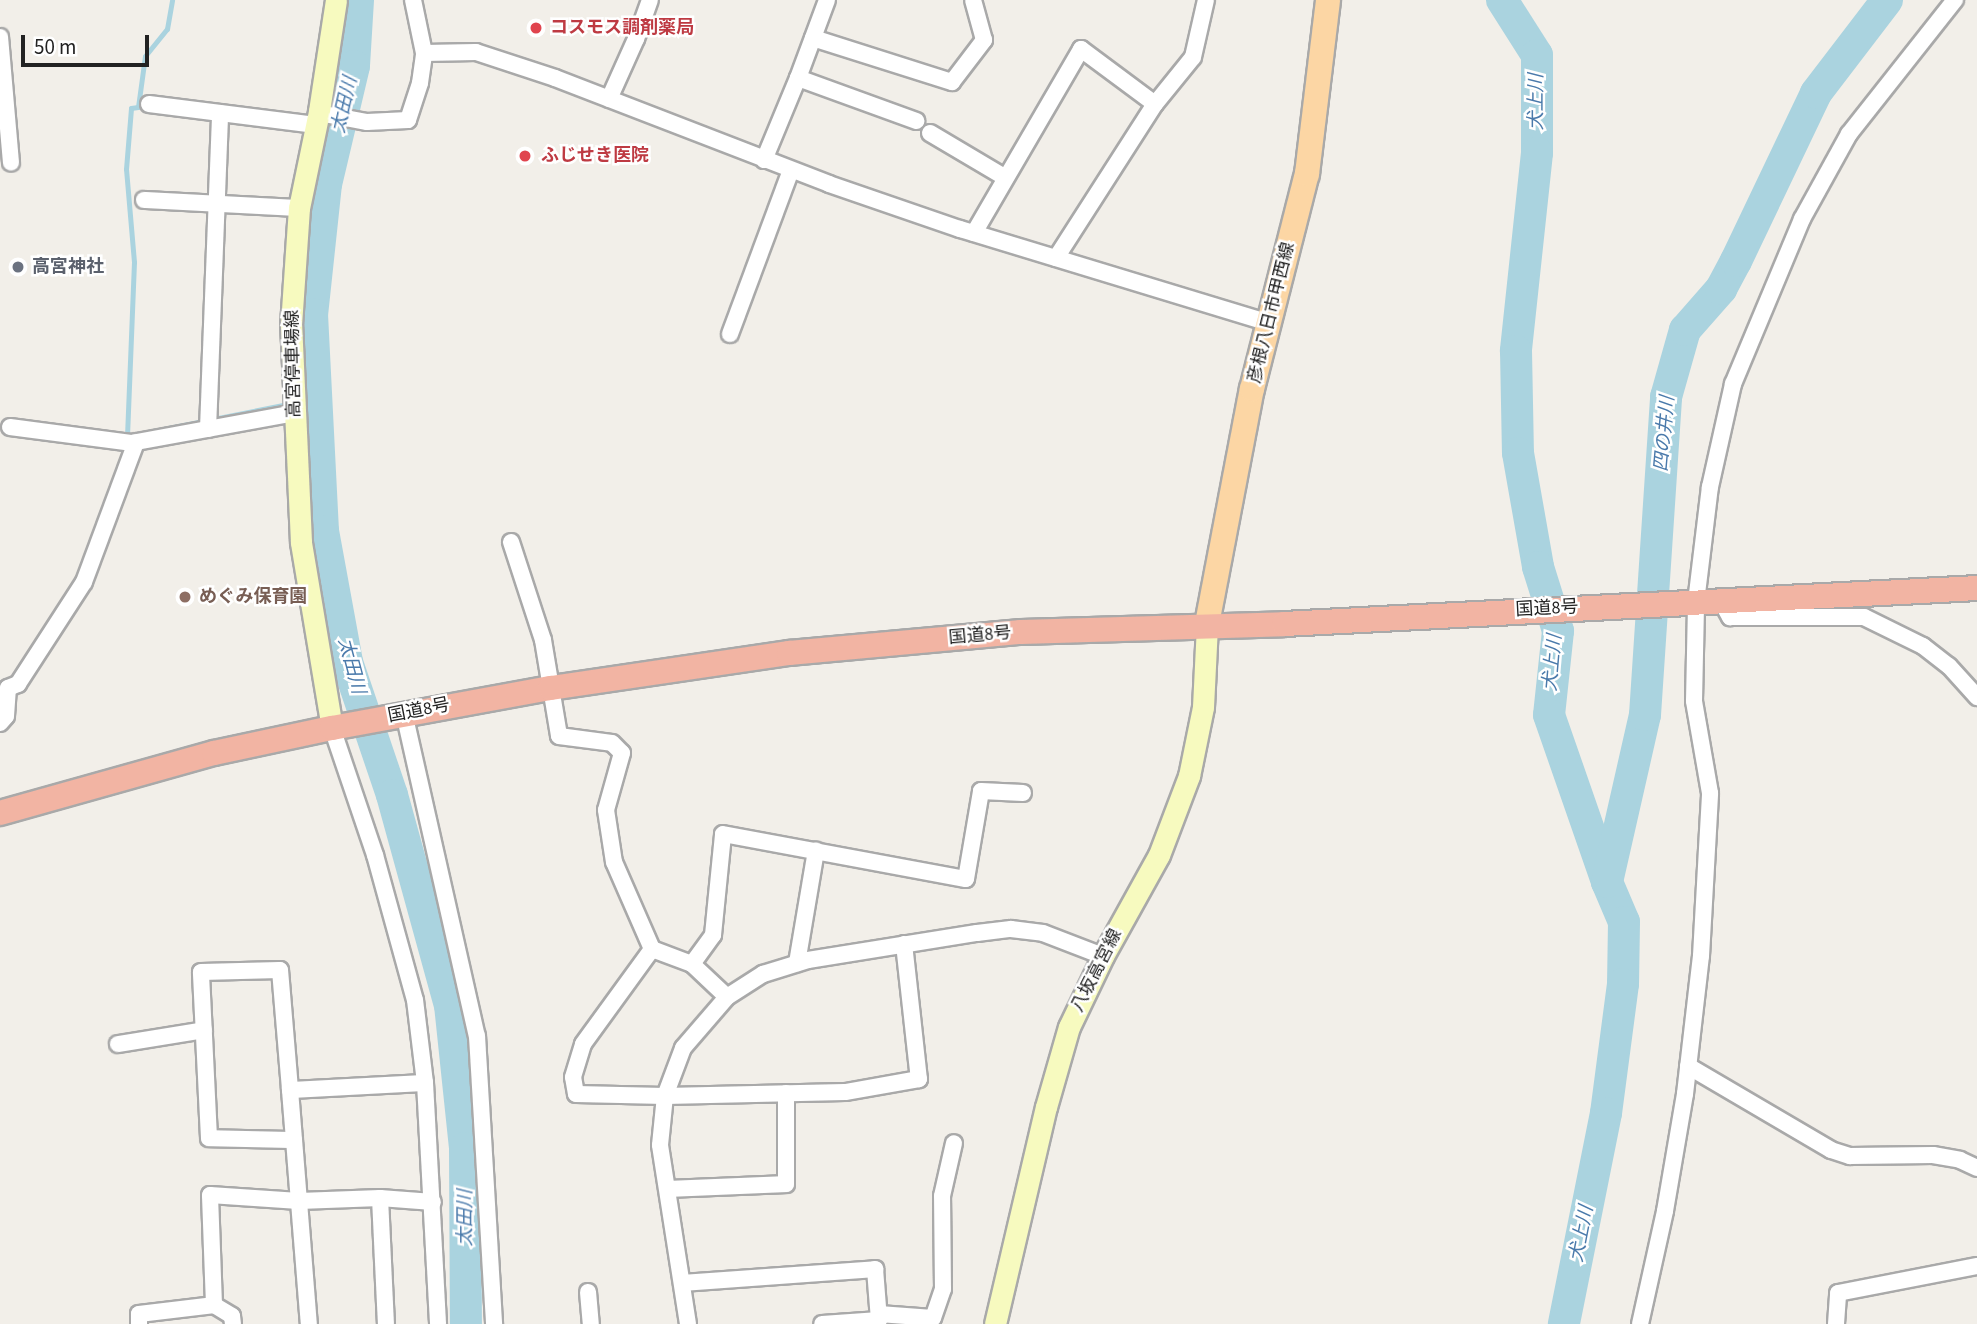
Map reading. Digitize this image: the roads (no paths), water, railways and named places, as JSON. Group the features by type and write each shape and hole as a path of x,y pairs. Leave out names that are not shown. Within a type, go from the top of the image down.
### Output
{"highway":[{"name":"国道8号","path":"0,813 214,753 400,714 551,688 789,653 1021,632 1207,624 1284,624 1977,588"}],"main road":[{"name":"高宮停車場線","path":"336,0 320,117 299,208 291,325 301,542 339,727"},
{"name":"彦根八日市甲西線","path":"1207,624 1252,389 1307,174 1324,1"},
{"name":"八坂高宮線","path":"995,1324 1046,1107 1069,1027 1103,956 1159,855 1189,776 1203,707 1207,624"}],"street":[{"path":"149,104 220,113 368,122 408,120 420,83 424,53 414,0"},
{"path":"608,99 636,40 650,0"},
{"path":"764,160 827,0"},
{"path":"813,38 952,82 984,40 973,0"},
{"path":"1056,258 1155,104 1193,57 1206,0"},
{"path":"1640,1324 1665,1211 1688,1066 1701,956 1710,793 1695,701 1699,601 1710,487 1733,384 1802,219 1849,134 1955,0"},
{"path":"0,37 11,163"},
{"path":"974,233 1081,49 1155,104"},
{"path":"424,53 476,52 608,99 764,160 974,233 1270,323"},
{"path":"798,78 916,121"},
{"path":"208,428 220,113"},
{"path":"930,133 1006,178"},
{"path":"730,334 792,170"},
{"path":"144,200 299,208"},
{"path":"10,427 136,442 295,413"},
{"path":"0,723 6,716 8,688 18,684 84,582 136,442"},
{"path":"511,542 542,640 559,736 612,743 622,753 606,810 614,862 652,948 691,964 727,997"},
{"path":"1699,601 1730,617 1864,617 1923,646 1949,666 1977,697"},
{"path":"400,714 477,1036 494,1324"},
{"path":"339,727 415,999 425,1083 438,1324"},
{"path":"691,964 713,935 723,834 966,879 981,791 1023,793"},
{"path":"797,963 816,851"},
{"path":"688,1324 660,1145 665,1096 683,1048 727,997 762,974 797,963 1011,929 1043,933 1103,956"},
{"path":"652,948 583,1044 573,1077 576,1094 665,1096 845,1092 919,1079 904,944"},
{"path":"294,1140 209,1138 201,972 280,970 310,1324"},
{"path":"118,1044 204,1030"},
{"path":"1688,1066 1810,1141 1831,1150 1850,1156 1933,1155 1960,1160 1977,1168"},
{"path":"290,1090 425,1083"},
{"path":"668,1189 786,1184 786,1093"},
{"path":"879,1314 933,1318 943,1289 942,1196 954,1143"},
{"path":"214,1305 210,1195 299,1201 380,1198 433,1202"},
{"path":"380,1198 386,1324"},
{"path":"1836,1324 1838,1293 1977,1266"},
{"path":"682,1283 875,1269 879,1320 822,1324"},
{"path":"588,1292 592,1324"},
{"path":"139,1324 139,1314 214,1305 232,1316 233,1324"}],"waterway":[{"path":"127,436 134,262 126,169 131,108 138,107 145,56 167,29 172,0"},
{"name":"太田川","path":"358,0 354,66 326,184 312,314 323,531 347,662 392,795 450,1005 465,1148 466,1324"},
{"name":"犬上川","path":"1502,0 1537,55 1537,153 1516,351 1518,453 1538,567 1558,631 1549,715 1607,882 1624,922 1623,984 1606,1113 1564,1324"},
{"name":"四の井川","path":"1607,882 1645,715 1666,397 1685,330 1721,289 1816,93 1887,0"},
{"path":"143,433 288,404"},
{"path":"298,404 316,404"}],"place":[{"name":"コスモス調剤薬局","path":"536,28"},
{"name":"ふじせき医院","path":"525,156"},
{"name":"高宮神社","path":"18,267"},
{"name":"めぐみ保育園","path":"185,597"}]}
